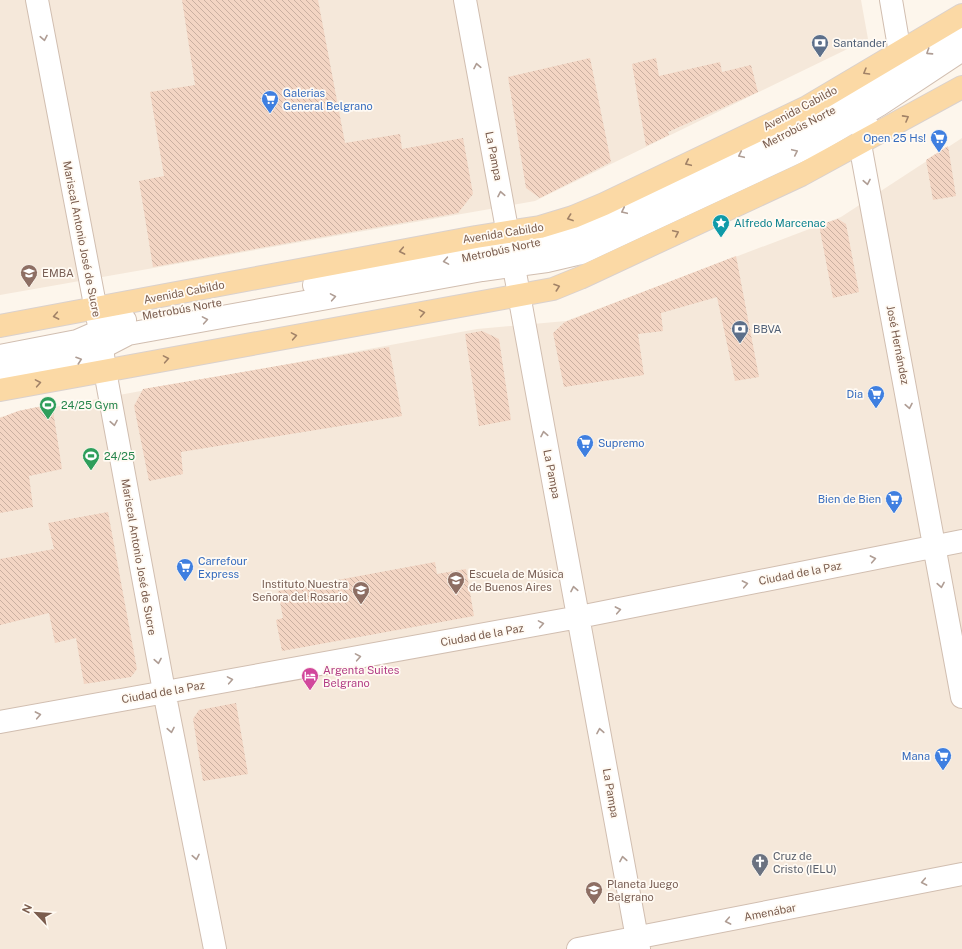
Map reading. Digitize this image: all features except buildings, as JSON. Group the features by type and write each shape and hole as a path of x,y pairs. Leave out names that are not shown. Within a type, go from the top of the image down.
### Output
{"main road":[{"name":"Avenida Cabildo","path":"0,326 94,308 511,248 550,225 604,204 807,107 962,15"},
{"path":"0,390 553,288 580,278 801,175 962,87"}],"street":[{"name":"Mariscal Antonio José de Sucre","path":"37,0 164,691 215,949"},
{"name":"La Pampa","path":"465,0 638,944"},
{"path":"860,144 879,104 900,52 891,0"},
{"name":"Metrobús Norte","path":"0,356 77,341 128,334 577,232 604,221 808,124 889,79 962,32"},
{"name":"Metrobús Norte","path":"511,248 547,261 581,253 598,246 663,213 810,146 879,104 962,50"},
{"name":"José Hernández","path":"860,144 962,697"},
{"path":"0,375 81,361 100,339"},
{"name":"Ciudad de la Paz","path":"0,722 164,691 579,617 962,541"},
{"name":"Amenábar","path":"578,949 638,944 962,874"}],"shaded area":[{"path":"0,0 861,0 868,39 535,201 0,295"},
{"path":"962,138 962,949 0,949 0,417 477,329 566,321 841,217"}],"place":[{"name":"Santander","path":"820,58"},
{"name":"Galerias General Belgrano","path":"270,114"},
{"name":"Open 25 Hs!","path":"939,153"},
{"name":"Alfredo Marcenac","path":"721,238"},
{"name":"EMBA","path":"29,288"},
{"name":"BBVA","path":"740,344"},
{"name":"Dia","path":"876,409"},
{"name":"24/25 Gym","path":"48,420"},
{"name":"Supremo","path":"585,458"},
{"name":"24/25","path":"91,471"},
{"name":"Bien de Bien","path":"894,514"},
{"name":"Carrefour Express","path":"185,582"},
{"name":"Escuela de Música de Buenos Aires","path":"456,595"},
{"name":"Instituto Nuestra Señora del Rosario","path":"361,605"},
{"name":"Argenta Suites Belgrano","path":"310,691"},
{"name":"Mana","path":"943,771"},
{"name":"Cruz de Cristo (IELU)","path":"760,877"},
{"name":"Planeta Juego Belgrano","path":"594,905"}]}
